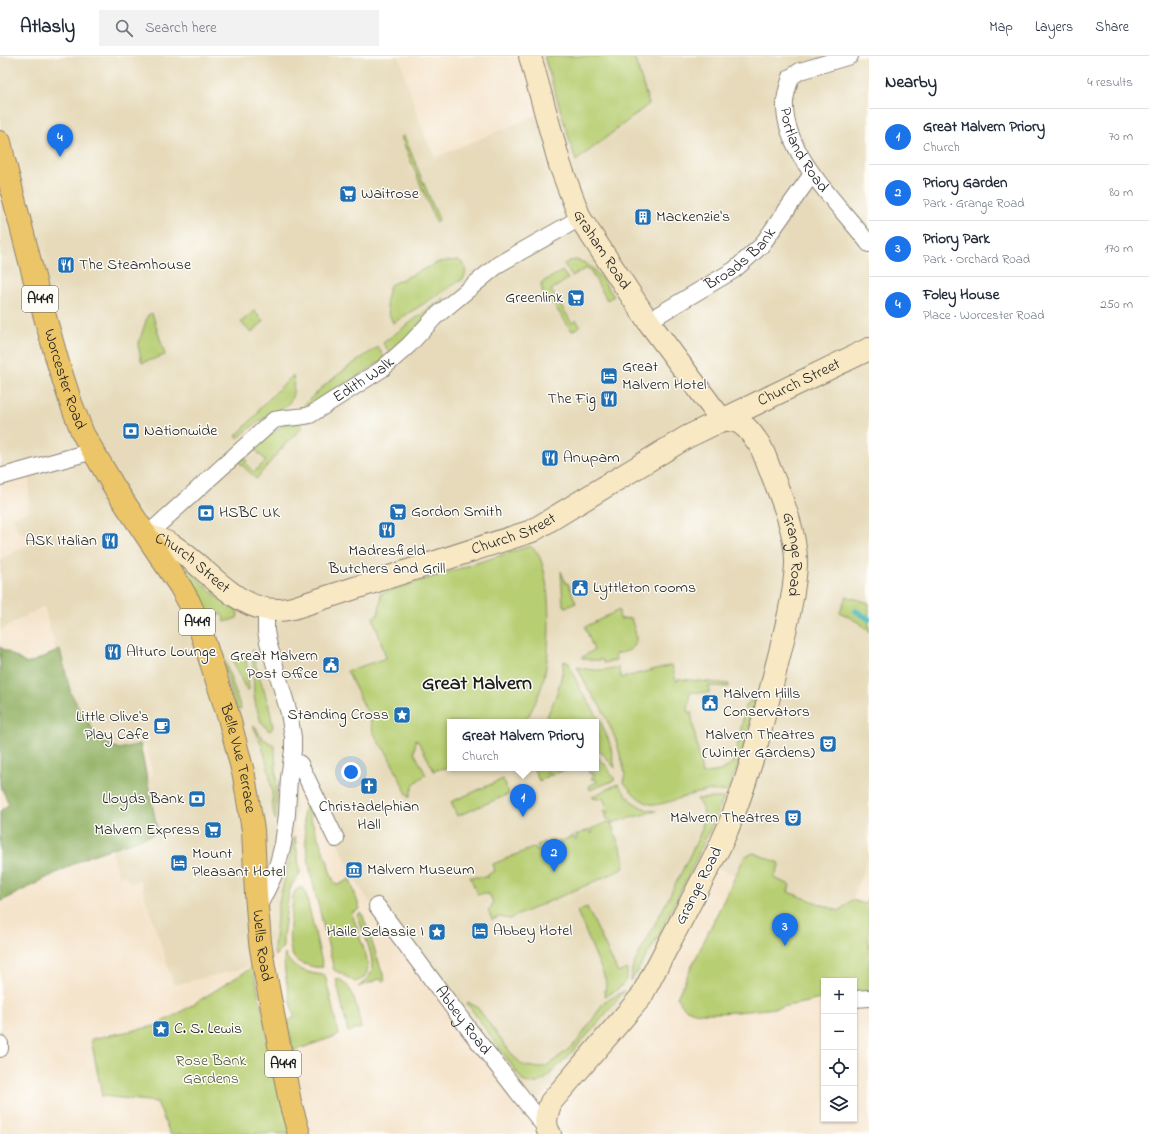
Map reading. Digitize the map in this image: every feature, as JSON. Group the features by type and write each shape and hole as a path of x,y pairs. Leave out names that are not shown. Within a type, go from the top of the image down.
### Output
{"highway":[{"name":"Worcester Road","path":"1,154 58,363 83,434 93,451"},
{"name":"Belle Vue Terrace","path":"93,451 116,490 180,586 189,602 204,640 229,718 243,769 253,830 258,909"},
{"name":"Wells Road","path":"258,909 260,942 264,968 290,1102 299,1134"}],"street":[{"name":"Graham Road","path":"530,56 560,165 580,218 648,321 716,413 724,418"},
{"name":"Portland Road","path":"850,56 800,71 791,77 784,106 786,121 793,142 812,174 869,244"},
{"name":"Broads Bank","path":"648,321 734,270 761,246 812,174"},
{"name":"Edith Walk","path":"147,535 274,420 284,417 301,417 310,415 382,369 396,357 435,317 499,264 580,218"},
{"name":"Church Street","path":"147,535 169,543 232,594 256,606 266,609 279,610 293,608 532,531 687,437 869,349"},
{"name":"Grange Road","path":"549,1133 545,1116 551,1102 641,997 730,826 757,747 788,619 796,564 789,521 760,445 750,432 739,423 724,418"},
{"path":"0,477 93,451"},
{"path":"266,609 266,631 268,642 292,724 292,759 300,764 336,839"},
{"name":"Wells Road","path":"258,909 273,877 283,844 288,814 289,778 292,759"},
{"name":"Abbey Road","path":"377,906 549,1133"},
{"path":"857,999 869,998"}],"shaded area":[{"name":"Great Malvern","path":"0,56 399,56 418,118 428,143 436,157 556,107 542,56 869,56 869,855 846,916 704,863 646,980 582,1061 541,1097 523,1100 391,935 356,881 309,783 296,791 296,816 292,851 280,907 274,961 174,985 140,880 131,883 122,874 119,878 111,847 155,836 143,778 153,776 146,745 116,753 110,731 96,739 68,696 44,606 0,630 0,559 31,544 21,531 18,532 13,517 28,512 30,466 0,473"}],"green space":[{"path":"544,56 634,56 649,104 576,161"},
{"path":"404,136 439,220 436,222 401,137"},
{"path":"459,260 465,269 463,279 393,323 386,300 390,285 439,262"},
{"path":"577,260 593,269 614,296 607,300 590,270 587,268 572,276 564,264 569,261"},
{"path":"562,271 568,279 551,290 572,323 576,320 580,326 572,331 556,308 543,295 541,283"},
{"path":"443,298 445,300 391,354 383,343"},
{"path":"254,311 264,321 251,333 241,322"},
{"path":"152,313 165,355 142,363 138,345 148,315"},
{"path":"378,347 385,359 318,401 306,407 304,405 330,381"},
{"path":"293,375 293,392 291,400 288,404 283,409 254,425 238,438 236,436 259,412 258,410"},
{"path":"297,422 303,427 286,443 256,479 239,462 244,457 247,461 245,463 254,472 266,461 253,447 285,424"},
{"path":"530,546 537,552 542,563 548,595 549,631 544,677 534,706 527,719 447,719 447,768 434,771 416,739 414,752 426,775 415,784 409,798 387,753 379,743 373,731 369,716 347,671 386,658 373,617 378,615 381,599 380,594"},
{"path":"187,567 211,592 235,609 238,613 237,618 225,622 221,614 210,618 241,709 237,710 215,639 183,572"},
{"path":"561,571 566,584 568,583 576,603 566,607 563,605"},
{"path":"846,596 869,603 869,632 861,624 840,612"},
{"path":"619,610 620,619 631,618 636,634 636,643 634,646 628,651 615,654 616,660 604,663 603,660 582,658 594,650 585,627"},
{"path":"0,647 27,664 60,650 71,694 98,738 119,749 140,744 158,833 89,856 0,902 0,811 9,804 0,785"},
{"path":"252,650 269,706 273,727 270,731 261,722 256,706 254,696"},
{"path":"246,656 249,690 247,692 233,661 235,658"},
{"path":"564,661 569,663 579,687 601,722 610,744 615,768 599,751 599,719 545,719 557,692"},
{"path":"672,665 676,681 678,681 678,679 729,684 729,687 709,686 709,693 690,692 688,712 691,712 702,774 720,771 732,763 736,753 745,709 747,704 751,701 756,701 739,763 727,792 708,791 654,805 640,799 623,781 625,773 616,740 602,709 589,690 577,667 598,670 618,667 621,678"},
{"path":"253,726 255,726 261,737 275,748 277,796 275,820 268,767"},
{"path":"599,759 605,764 615,780 590,790 589,786 597,782 595,778 592,780 591,777 595,775 594,773 590,774 588,771 599,771"},
{"path":"535,771 562,771 550,776 548,772 546,773 548,777 539,781"},
{"path":"503,779 509,794 457,816 451,802"},
{"path":"618,784 639,806 656,811 611,823 612,821 607,819 604,811 606,810 607,813 609,812 603,798 593,798 593,796"},
{"path":"724,798 694,864 655,942 631,981 632,969 635,962 698,839 702,828 704,812 697,799"},
{"path":"306,806 335,884 338,885 350,879 360,909 352,913 368,964 366,975 355,982 334,970 311,875 303,814"},
{"path":"607,822 611,823 625,861 623,869 509,919 499,917 492,920 488,910 493,903 490,895 483,893 478,895 470,877 488,877 487,874 495,871 493,864 535,847 536,850 539,850 537,845 545,842 547,846 549,845 548,841 553,839 555,843 560,841 561,844 563,843 562,841 573,836 575,840 577,839 576,835 589,830 590,833 593,833 591,829"},
{"path":"295,836 300,872 292,884 289,893 283,947 275,956 274,949 278,907"},
{"path":"754,853 780,863 774,878 790,885 788,892 839,911 852,900 865,904 869,894 869,999 857,993 857,978 821,978 821,999 811,1001 743,1012 699,1013 687,1009 682,1005 677,997 745,856"},
{"path":"299,888 303,888 305,890 323,967 313,967 300,963 292,955 290,948 290,920 293,897 295,891"},
{"path":"587,907 618,973 627,969 624,983 604,997 606,985 605,978 577,911"},
{"path":"362,913 385,980 383,981 380,979 358,987 368,978 372,967 370,952 357,915"},
{"path":"285,954 292,963 302,970 325,975 339,1035 293,1051 287,1021 294,1018 284,967"},
{"name":"Rose Bank Gardens","path":"253,967 276,1074 292,1134 170,1134 157,1102 102,1096 91,1039 155,1026 179,1013"},
{"path":"336,978 342,981 351,992 361,1028 348,1032"},
{"path":"624,991 565,1059 544,1080 534,1084 523,1081 467,1003 468,1002 477,1007 514,1057 526,1066 539,1068 546,1066 555,1060 577,1042 603,1003"}],"waterway":[{"path":"856,611 869,619"}],"place":[{"name":"Foley House","path":"60,157"},
{"name":"Waitrose","path":"348,194"},
{"name":"Mackenzie's","path":"643,217"},
{"name":"The Steamhouse","path":"66,265"},
{"name":"Greenlink","path":"576,298"},
{"name":"Great Malvern Hotel","path":"609,376"},
{"name":"The Fig","path":"609,399"},
{"name":"Nationwide","path":"131,431"},
{"name":"Anupam","path":"550,458"},
{"name":"Gordon Smith","path":"398,512"},
{"name":"HSBC UK","path":"206,513"},
{"name":"Madresfield Butchers and Grill","path":"387,530"},
{"name":"ASK Italian","path":"110,541"},
{"name":"Lyttleton rooms","path":"580,588"},
{"name":"Alturo Lounge","path":"113,652"},
{"name":"Great Malvern Post Office","path":"331,665"},
{"name":"Malvern Hills Conservators","path":"710,703"},
{"name":"Standing Cross","path":"402,715"},
{"name":"Little Olive's Play Cafe","path":"162,726"},
{"name":"Malvern Theatres (Winter Gardens)","path":"828,744"},
{"name":"Christadelphian Hall","path":"369,786"},
{"name":"Lloyds Bank","path":"197,799"},
{"name":"Great Malvern Priory","path":"523,817"},
{"name":"Malvern Theatres","path":"793,818"},
{"name":"Malvern Express","path":"213,830"},
{"name":"Mount Pleasant Hotel","path":"179,863"},
{"name":"Malvern Museum","path":"354,870"},
{"name":"Priory Garden","path":"554,872"},
{"name":"Abbey Hotel","path":"480,931"},
{"name":"Haile Selassie I","path":"437,932"},
{"name":"Priory Park","path":"785,946"},
{"name":"C. S. Lewis","path":"161,1029"}],"district":[{"name":"Great Malvern","path":"477,684"}]}
